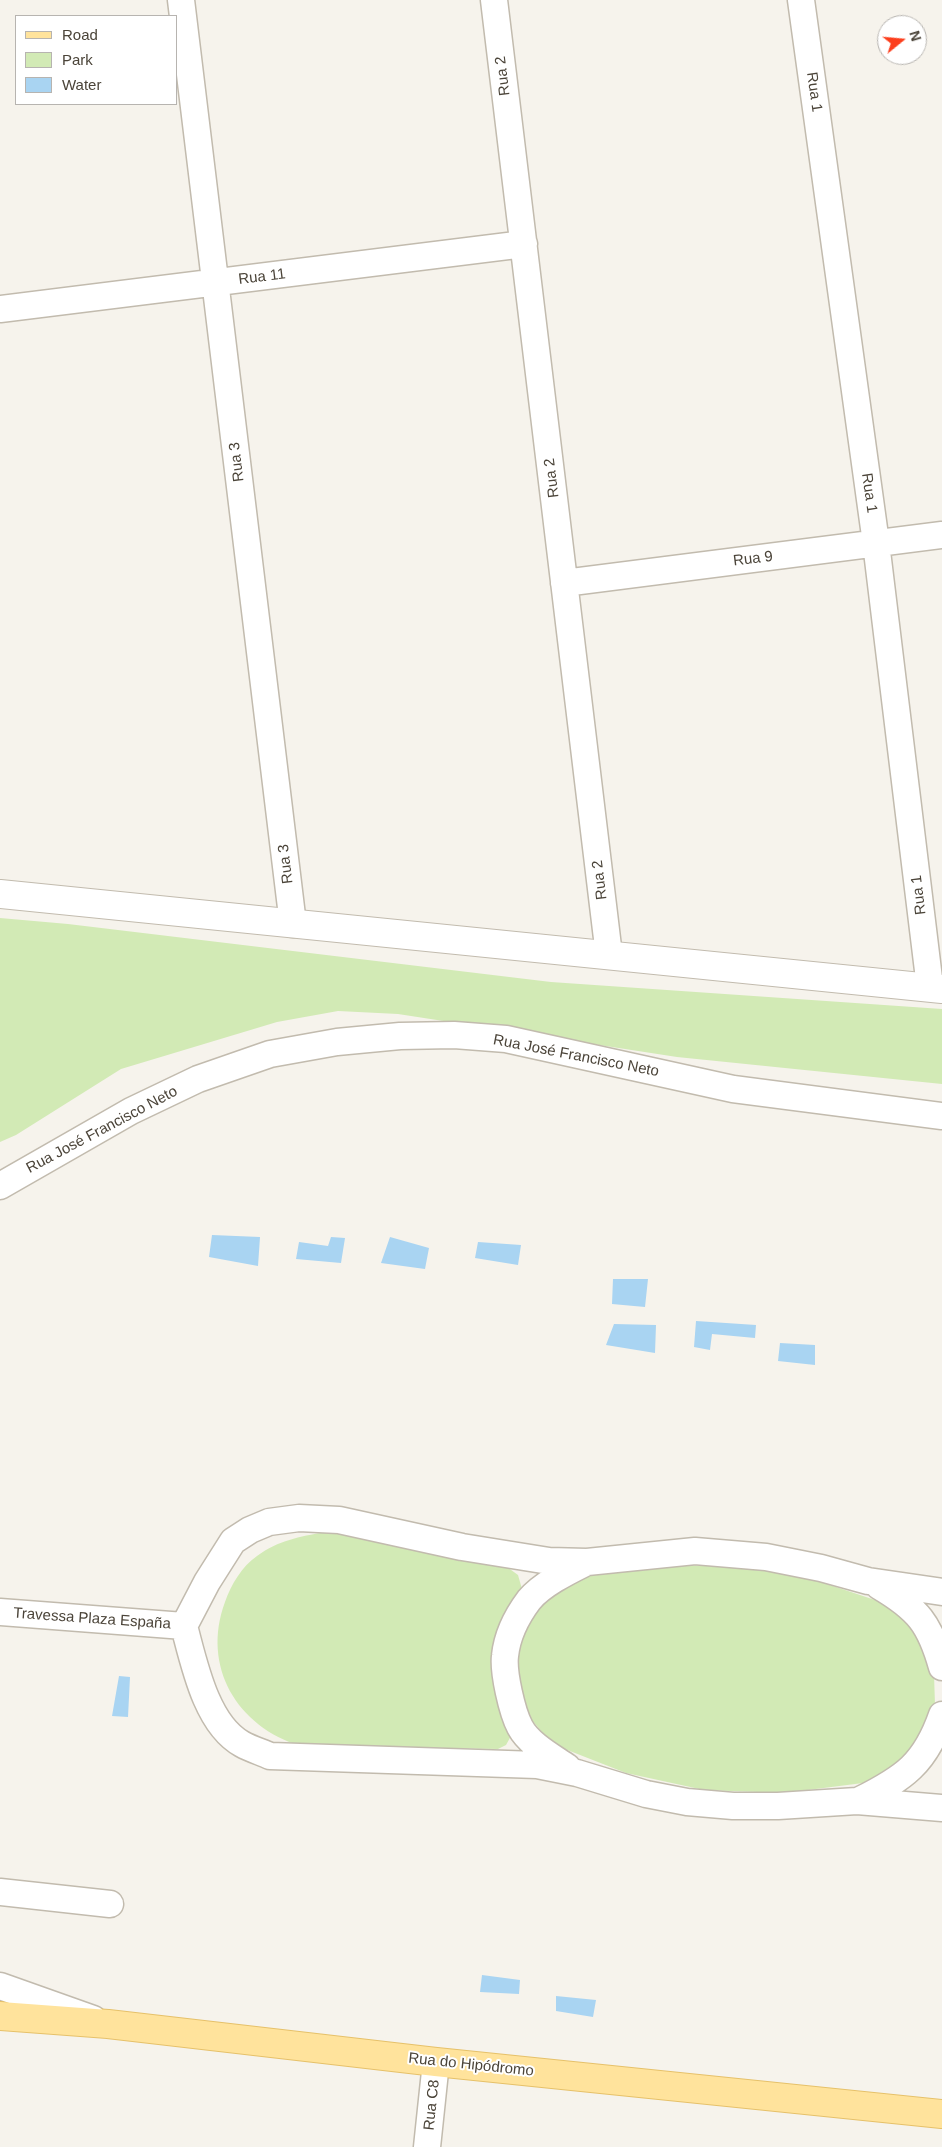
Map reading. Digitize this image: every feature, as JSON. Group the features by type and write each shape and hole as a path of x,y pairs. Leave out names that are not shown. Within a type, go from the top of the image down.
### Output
{"main road":[{"name":"Rua do Hipódromo","path":"0,2016 108,2024 436,2062 942,2114"}],"street":[{"name":"Rua 3","path":"181,0 293,924"},
{"name":"Rua 2","path":"494,0 609,955"},
{"name":"Rua 1","path":"801,0 936,988"},
{"name":"Rua 11","path":"0,309 524,244"},
{"name":"Rua 9","path":"564,583 942,535"},
{"path":"0,894 936,988"},
{"name":"Rua José Francisco Neto","path":"0,1186 131,1111 198,1079 270,1054 337,1042 400,1036 454,1035 506,1039 733,1089 942,1116"},
{"path":"942,1592 868,1580 766,1557 695,1551 587,1562 550,1561 509,1555 339,1520 299,1518 269,1522 250,1530 233,1541 207,1582 184,1626 195,1668 216,1720 240,1744 270,1756 537,1765 577,1773 646,1794 687,1802 751,1806 857,1801 942,1808"},
{"path":"577,1773 545,1753 520,1728 509,1695 505,1657 514,1623 530,1598 560,1576 587,1562"},
{"path":"868,1580 895,1596 918,1614 936,1645 942,1667"},
{"name":"Travessa Plaza España","path":"0,1612 184,1626"},
{"path":"857,1801 893,1784 919,1761 935,1736 942,1715"},
{"path":"0,1892 110,1904"},
{"path":"0,1986 108,2024"},
{"name":"Rua C8","path":"427,2147 436,2062"}],"green space":[{"path":"0,918 68,924 551,982 942,1009 942,1084 677,1057 398,1014 338,1011 277,1022 121,1069 16,1135 0,1142"},
{"path":"325,1532 507,1567 518,1575 522,1589 511,1736 506,1745 498,1749 301,1746 278,1737 242,1709 230,1691 222,1671 218,1649 219,1626 230,1589 252,1560 273,1546 289,1540"},
{"path":"662,1565 736,1566 809,1578 878,1601 893,1609 916,1630 934,1674 935,1705 915,1749 878,1778 863,1783 784,1793 704,1790 626,1773 552,1744 531,1719 524,1704 517,1672 521,1639 536,1610 560,1588 590,1575"}],"water":[{"path":"212,1235 260,1237 258,1266 209,1257"},
{"path":"331,1237 345,1238 341,1263 296,1259 299,1242 328,1246"},
{"path":"390,1237 429,1248 425,1269 381,1263"},
{"path":"478,1242 521,1245 518,1265 475,1258"},
{"path":"613,1279 648,1279 645,1307 612,1304"},
{"path":"696,1321 756,1325 755,1338 712,1334 710,1350 694,1347"},
{"path":"614,1324 656,1325 655,1353 606,1345"},
{"path":"780,1343 815,1345 815,1365 778,1361"},
{"path":"119,1676 130,1677 128,1717 112,1716"},
{"path":"482,1975 520,1980 519,1994 480,1992"},
{"path":"556,1996 596,2000 593,2017 556,2011"}]}
